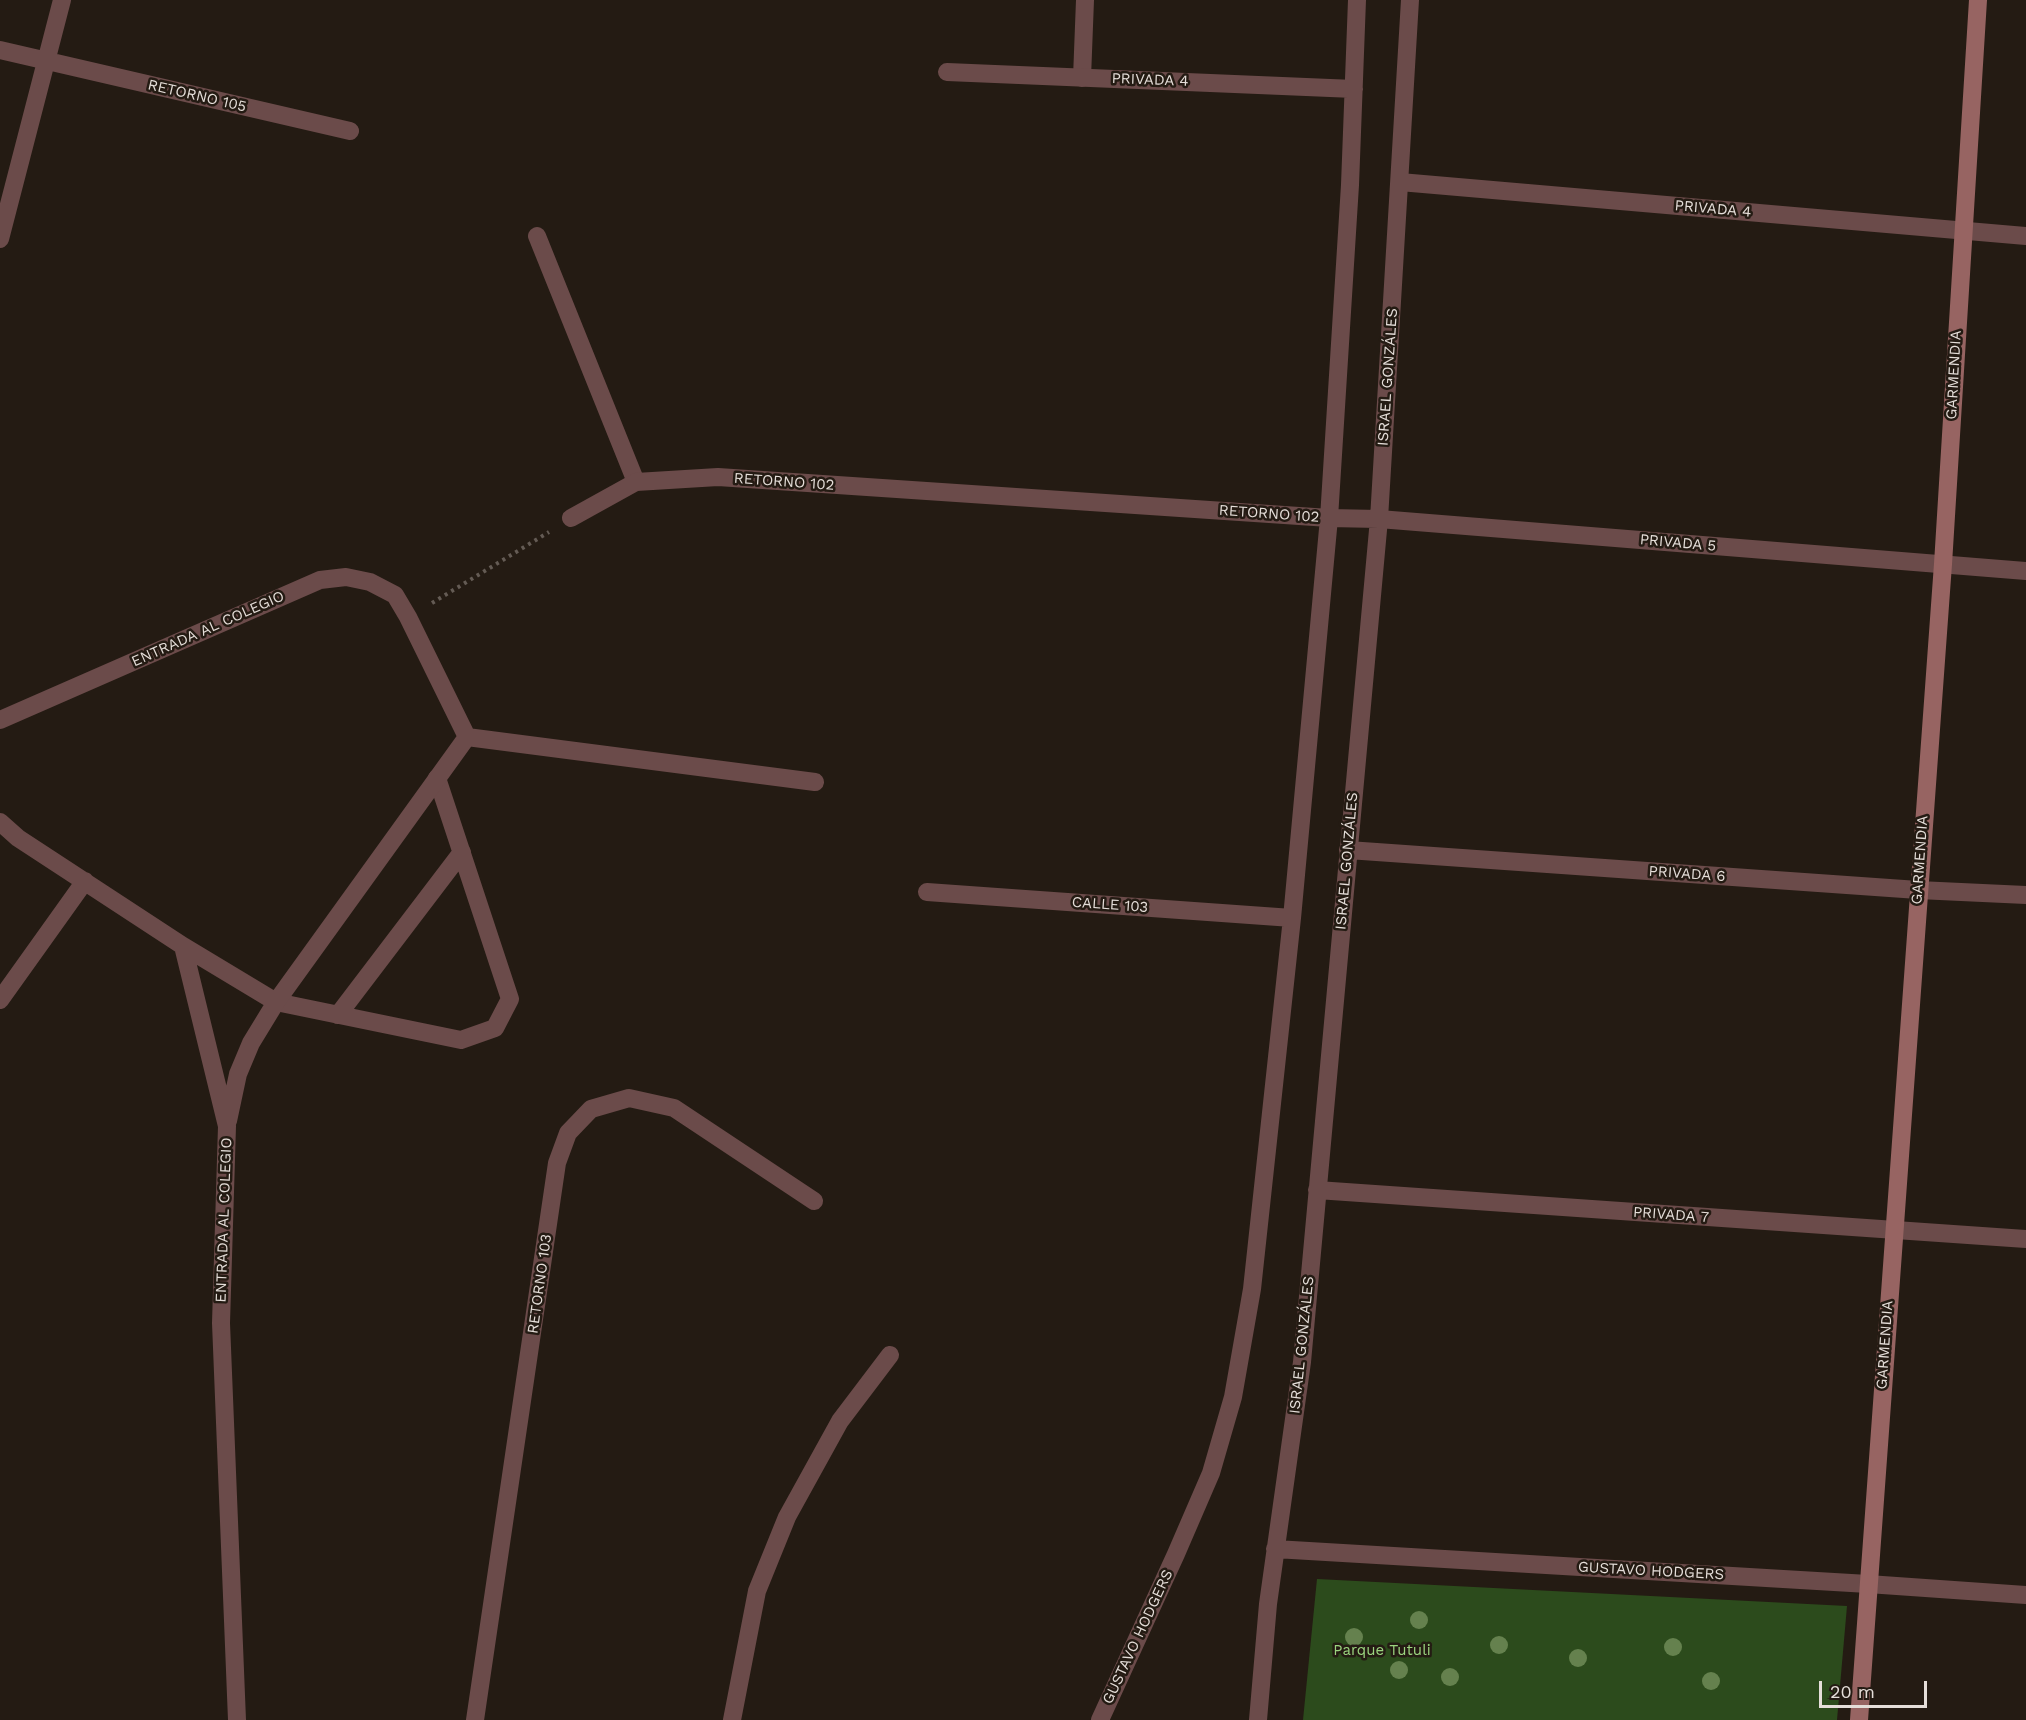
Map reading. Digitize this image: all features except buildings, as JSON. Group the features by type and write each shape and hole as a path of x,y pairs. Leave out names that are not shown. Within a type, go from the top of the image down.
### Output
{"street":[{"path":"0,238 62,0"},
{"path":"1082,78 1085,0"},
{"path":"1292,918 1329,518 1350,185 1357,0"},
{"name":"ISRAEL GONZÁLES","path":"1258,1720 1268,1605 1302,1362 1379,519 1410,0"},
{"name":"GARMENDIA","path":"1859,1720 1943,564 1978,0"},
{"name":"RETORNO 105","path":"0,50 350,131"},
{"name":"PRIVADA 4","path":"947,72 1354,89"},
{"name":"PRIVADA 4","path":"1400,182 2026,236"},
{"path":"537,236 636,483"},
{"name":"RETORNO 102","path":"571,518 636,483 718,477 1329,518"},
{"name":"PRIVADA 5","path":"1329,518 1379,519 2026,571"},
{"name":"ENTRADA AL COLEGIO","path":"0,720 320,580 346,577 370,582 395,595 408,617"},
{"path":"408,617 467,737"},
{"path":"227,1126 238,1074 251,1043 276,1002 467,737"},
{"path":"467,737 815,782"},
{"path":"0,822 18,838 183,946 276,1002 461,1040 495,1028 510,999 437,778"},
{"name":"PRIVADA 6","path":"1348,850 1918,890 2026,895"},
{"path":"338,1015 462,852"},
{"path":"0,1000 85,881"},
{"name":"CALLE 103","path":"927,892 1292,918"},
{"name":"GUSTAVO HODGERS","path":"1100,1720 1211,1473 1233,1397 1252,1289 1292,918"},
{"name":"ENTRADA AL COLEGIO","path":"183,946 227,1126 221,1323 237,1720"},
{"name":"RETORNO 103","path":"475,1720 557,1163 568,1132 591,1109 629,1098 674,1108 814,1201"},
{"name":"PRIVADA 7","path":"1317,1190 2026,1239"},
{"path":"732,1720 757,1591 787,1517 840,1421 890,1355"},
{"name":"GUSTAVO HODGERS","path":"1275,1549 2026,1595"}],"path":[{"path":"408,617 571,518"}],"green space":[{"name":"Parque Tutuli","path":"1317,1579 1847,1606 1837,1720 1303,1720"}]}
